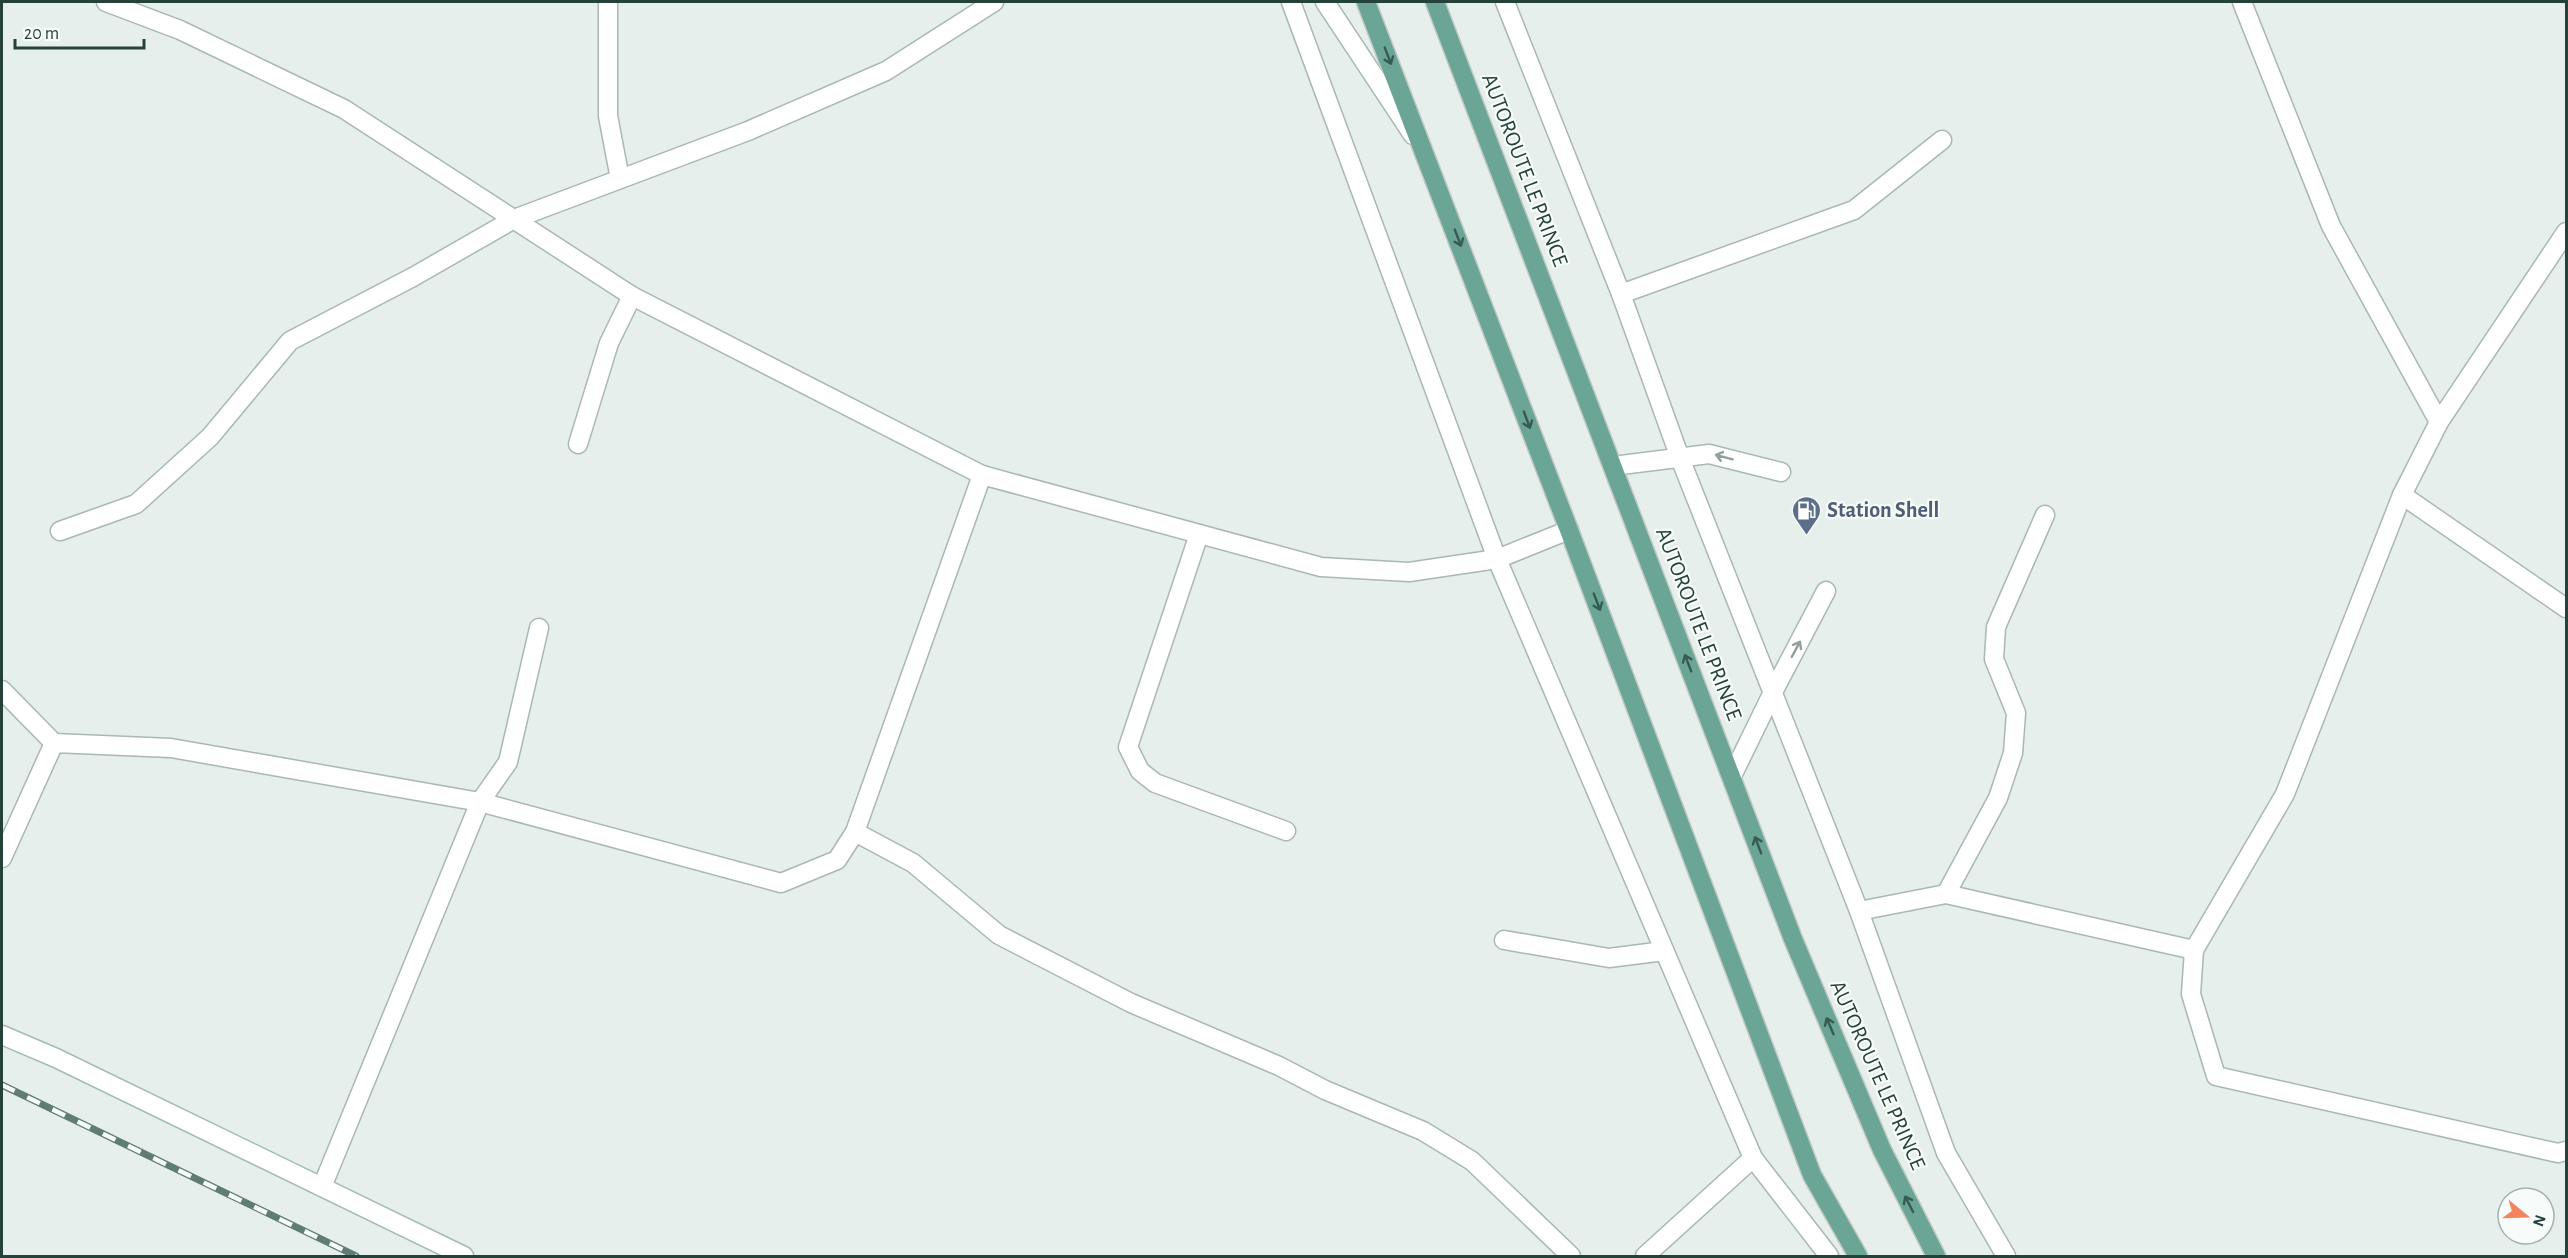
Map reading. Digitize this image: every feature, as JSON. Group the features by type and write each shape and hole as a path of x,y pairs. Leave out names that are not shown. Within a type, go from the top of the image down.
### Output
{"main road":[{"path":"1366,2 1569,530 1812,1175 1858,1257"},
{"name":"AUTOROUTE LE PRINCE","path":"1435,2 1793,939 1878,1139 1936,1257"}],"street":[{"path":"106,2 180,30 344,109 632,296 982,475 1321,567 1409,573 1497,559 1569,530"},
{"path":"608,2 608,116 620,179"},
{"path":"60,531 136,504 210,437 290,341 413,277 514,219 748,131 886,71 994,2"},
{"path":"1291,2 1497,559 1664,951 1753,1158 1829,1257"},
{"path":"1325,2 1426,155"},
{"path":"1505,2 1621,294 1680,458 1859,912 1946,1153 2006,1257"},
{"path":"2242,2 2331,226 2439,422"},
{"path":"1621,294 1854,210 1942,140"},
{"path":"2566,232 2439,422 2402,495 2285,794 2194,950 2191,994 2216,1076 2558,1153 2566,1150"},
{"path":"578,444 609,343 632,296"},
{"path":"1613,466 1709,454 1781,472"},
{"path":"2,690 54,742 171,748 480,802 781,883 837,860 855,832 982,475"},
{"path":"2402,495 2566,608"},
{"path":"1946,894 1998,798 2013,753 2016,714 1994,660 1996,627 2045,515"},
{"path":"1199,534 1128,747 1140,771 1155,783 1286,831"},
{"path":"1732,776 1826,591"},
{"path":"322,1187 480,802 508,762 539,628"},
{"path":"2,858 54,742"},
{"path":"855,832 913,863 999,935 1131,1003 1269,1062 1335,1095 1423,1131 1473,1161 1571,1257"},
{"path":"1859,912 1946,894 2194,950"},
{"path":"1504,940 1609,958 1664,951"},
{"path":"2,1035 56,1058 464,1257"},
{"path":"1645,1257 1753,1158"}],"railway":[{"path":"2,1085 356,1256"}],"place":[{"name":"Station Shell","path":"1806,536"}]}
